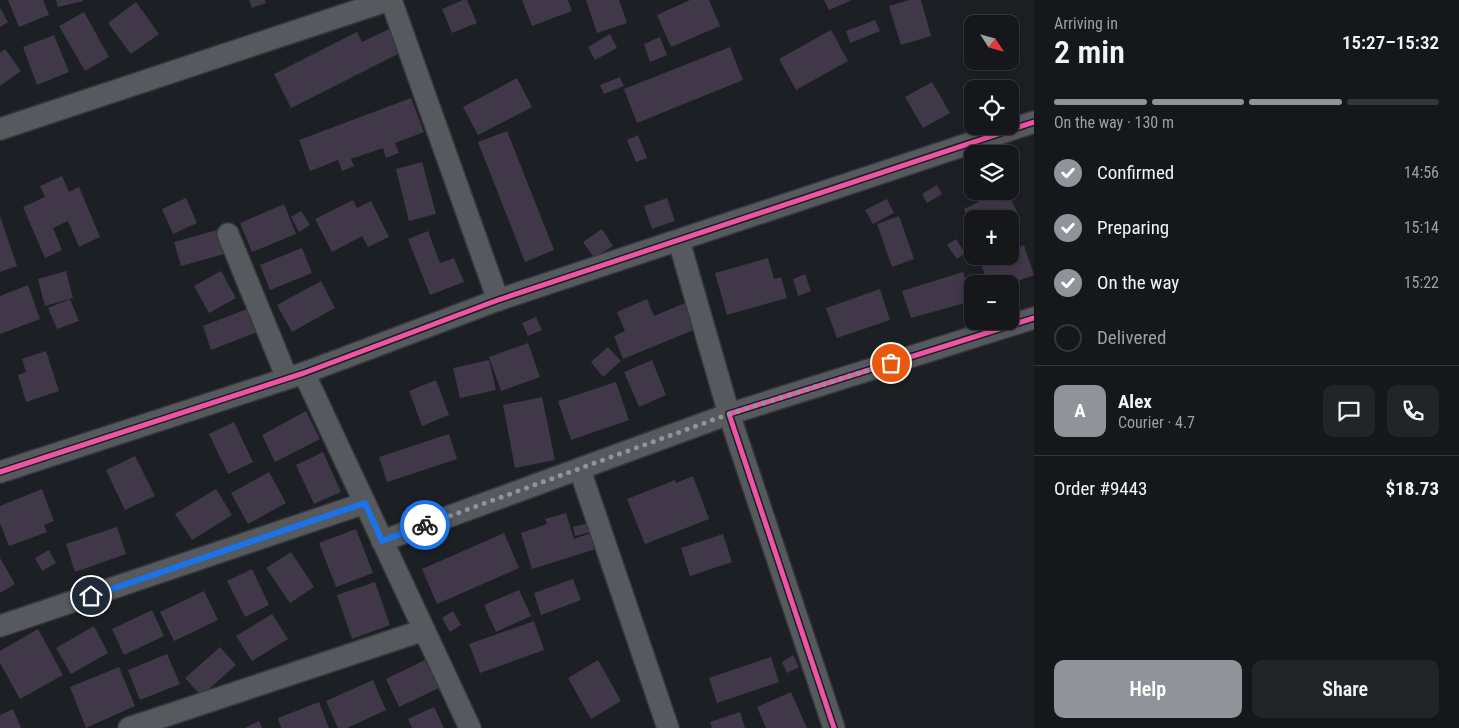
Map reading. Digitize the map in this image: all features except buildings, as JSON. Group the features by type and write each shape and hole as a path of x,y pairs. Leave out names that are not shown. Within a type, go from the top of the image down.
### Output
{"street":[{"path":"0,129 390,0 498,300"},
{"path":"0,472 295,375 498,300 1034,122"},
{"path":"228,234 295,375 365,503 470,728"},
{"path":"679,241 729,414 834,728"},
{"path":"382,541 729,414 1034,318"},
{"path":"580,470 668,728"},
{"path":"0,626 365,503"},
{"path":"129,728 424,630"}],"cycle path":[{"path":"0,472 304,373 498,300 1034,122"},
{"path":"834,728 729,414 1034,318"}],"way so far":[{"path":"425,525 729,414 891,363"}],"route":[{"path":"91,596 365,503 382,541 425,525"}]}
